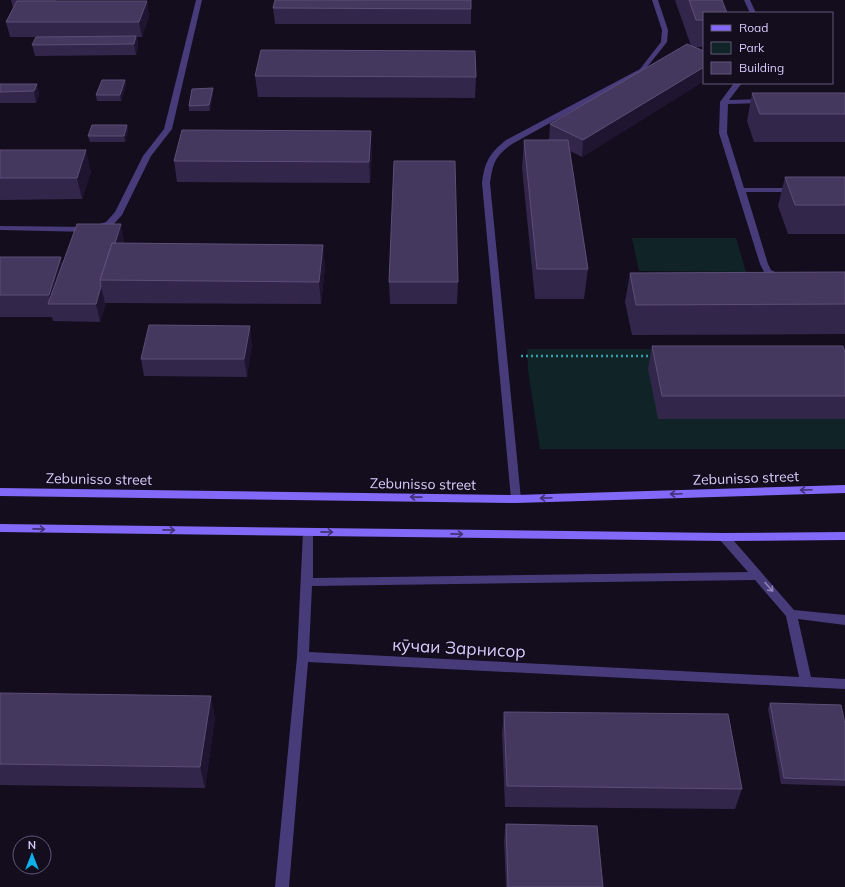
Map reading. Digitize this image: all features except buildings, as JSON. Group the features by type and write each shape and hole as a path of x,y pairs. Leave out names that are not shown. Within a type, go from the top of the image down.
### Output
{"main road":[{"name":"Zebunisso street","path":"0,492 516,499 845,489"},
{"path":"0,528 724,538 845,536"}],"lane":[{"path":"0,228 92,230 109,224 119,213 147,156 168,129 199,0"},
{"path":"516,499 486,183 488,167 494,154 509,142 642,70 664,42 665,30 655,0"},
{"path":"746,0 752,12"},
{"path":"737,84 724,102 723,133 766,268 768,272 776,276 790,278"},
{"path":"724,102 769,101"},
{"path":"741,190 805,190"},
{"path":"282,887 303,657 308,532"},
{"path":"724,538 791,614 806,682"},
{"path":"307,582 758,576"},
{"path":"791,614 845,620"},
{"name":"кӯчаи Зарнисор","path":"303,657 845,684"}],"path":[{"path":"503,356 658,356"}],"green space":[{"path":"632,238 736,238 746,272 639,271"},
{"path":"527,349 845,349 845,449 540,449 528,370"}]}
